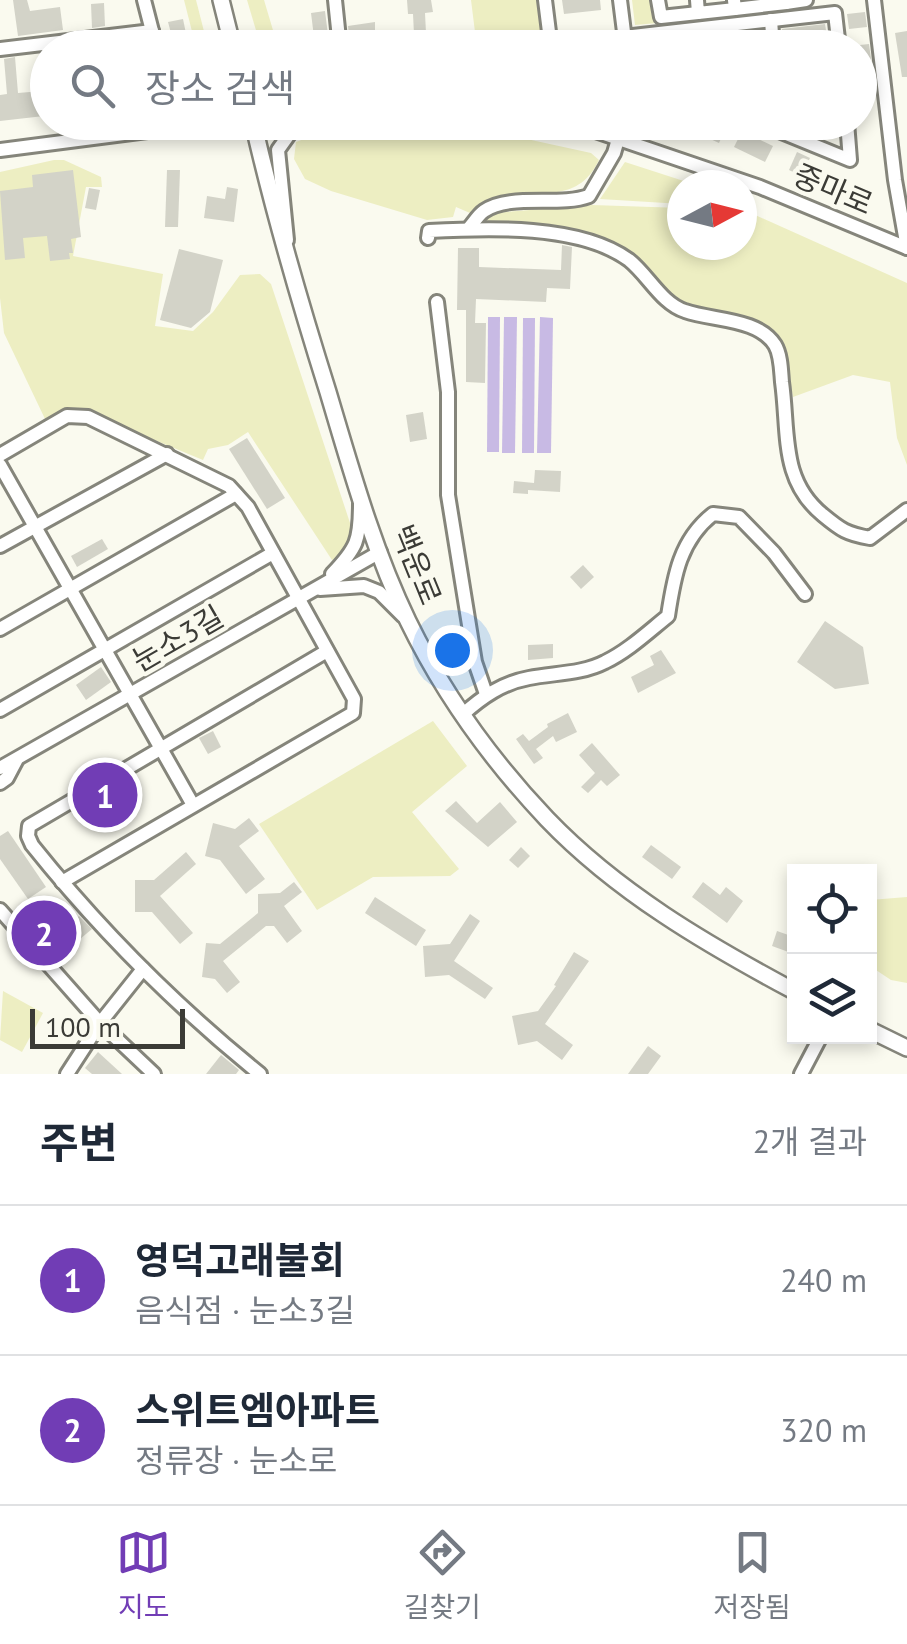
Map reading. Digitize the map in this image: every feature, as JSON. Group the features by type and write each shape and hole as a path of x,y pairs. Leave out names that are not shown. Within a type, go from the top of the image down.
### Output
{"main road":[{"path":"221,0 228,30"},
{"name":"백운로","path":"257,140 290,272 380,552 408,620 462,715 548,820 621,884 713,948 787,987"},
{"path":"877,1033 907,1048"}],"street":[{"path":"144,0 152,30"},
{"path":"335,0 338,30"},
{"path":"544,0 548,30"},
{"path":"620,0 624,30"},
{"path":"658,0 660,17 697,6 806,0"},
{"path":"874,0 907,248"},
{"path":"705,30 835,13 837,30"},
{"path":"771,20 772,30"},
{"path":"0,49 30,45"},
{"path":"0,150 70,140"},
{"path":"285,140 278,150 290,272"},
{"path":"468,229 485,210 502,204 589,196 619,140"},
{"name":"중마로","path":"626,140 760,187 907,248"},
{"path":"806,140 850,160 848,140"},
{"path":"428,238 428,231 468,229 591,240 629,260 680,310 763,330 778,348 788,456 796,486 846,534 870,538 907,510"},
{"path":"437,302 448,392 448,495 475,662 486,694"},
{"path":"0,455 67,416 78,415 218,478 248,507 354,699 353,714 62,882"},
{"path":"0,546 167,454"},
{"path":"0,466 193,805"},
{"path":"0,628 236,494"},
{"path":"360,496 356,548 320,587 321,591 364,586 378,592 408,620"},
{"path":"462,715 486,694 526,678 604,663 638,641 668,616 674,572 683,550 714,514 739,517 774,553 805,594"},
{"name":"눈소3길","path":"1,767 380,552"},
{"path":"0,710 273,553"},
{"path":"260,1074 200,1026 143,969 62,882 32,844 29,826 327,652"},
{"path":"0,782 19,757"},
{"path":"0,910 100,1023 154,1074"},
{"path":"67,1074 100,1023 143,969"},
{"path":"801,1074 817,1044"}],"green space":[{"path":"184,0 196,0 204,30 192,30"},
{"path":"247,0 264,0 273,30 256,30"},
{"path":"471,0 538,0 543,30 475,30"},
{"path":"632,0 655,0 657,23 635,25"},
{"path":"531,140 591,153 599,160 578,185 566,190 506,196 470,213 456,207 453,217 427,220 331,191 305,179 294,159 296,142"},
{"path":"64,160 101,177 102,187 86,187 73,256 163,274 155,326 193,331 213,312 240,275 260,274 271,284 354,535 342,555 332,560 248,432 228,445 208,449 203,460 84,411 69,409 46,421 4,333 0,298 0,172"},
{"path":"625,162 667,176 667,203 600,199"},
{"path":"592,205 667,208 667,260 757,260 757,216 907,283 907,465 897,438 890,382 853,375 793,397 783,345 764,324 682,306 635,258 594,235 537,225 481,222 493,213"},
{"path":"433,721 467,766 412,812 459,869 450,876 373,877 317,910 259,824"},
{"path":"907,897 907,983 891,980 877,971 877,899"},
{"path":"3,991 43,1013 22,1052 0,1040"}],"shaded area":[{"path":"488,317 500,317 499,452 487,452"},
{"path":"504,317 517,317 515,453 502,453"},
{"path":"540,317 553,318 551,453 537,453"},
{"path":"523,318 535,318 534,453 522,453"}],"building":[{"path":"13,0 27,0 30,11 60,7 63,30 30,30 30,34 18,36"},
{"path":"407,0 431,0 433,12 425,13 426,30 414,30 413,14 408,14"},
{"path":"562,0 600,0 601,10 564,14"},
{"path":"104,3 105,26 92,28 91,4"},
{"path":"325,11 327,30 313,30 311,13"},
{"path":"865,12 867,27 849,29 847,14"},
{"path":"183,19 185,30 170,30 168,22"},
{"path":"375,22 375,30 348,30 348,26"},
{"path":"825,24 826,30 782,30"},
{"path":"907,31 907,77 902,77 895,33"},
{"path":"15,57 18,93 30,92 30,118 0,121 0,95 7,94 4,59"},
{"path":"738,140 761,140 773,146 765,162 734,147"},
{"path":"797,152 810,158 801,176 789,170"},
{"path":"73,170 81,237 71,239 70,259 50,261 47,236 23,238 25,258 5,260 0,191 33,187 32,175"},
{"path":"167,170 180,170 178,227 165,227"},
{"path":"227,187 238,189 234,222 204,218 207,196 225,199"},
{"path":"89,188 100,190 96,210 85,208"},
{"path":"562,245 572,247 570,289 547,288 546,302 476,299 475,323 486,323 485,383 466,382 466,310 457,310 458,248 479,248 479,267 561,270"},
{"path":"179,249 223,260 210,312 191,328 160,320"},
{"path":"423,412 427,439 410,442 406,415"},
{"path":"247,438 285,498 267,509 229,449"},
{"path":"535,470 561,471 560,492 513,493 514,481 534,483"},
{"path":"102,539 108,549 77,567 71,556"},
{"path":"583,565 594,577 581,589 570,577"},
{"path":"825,621 863,647 869,684 835,689 797,662"},
{"path":"553,644 553,658 528,660 528,645"},
{"path":"661,650 676,673 638,693 631,677 654,665 650,656"},
{"path":"101,667 111,682 86,700 76,685"},
{"path":"568,713 577,732 556,742 553,736 536,749 543,758 534,764 516,739 523,734 529,741 547,724"},
{"path":"213,731 221,747 208,754 199,738"},
{"path":"592,743 620,775 607,786 601,780 588,793 581,787 595,773 579,755"},
{"path":"456,801 477,823 500,802 517,822 488,847 445,811"},
{"path":"249,818 259,831 239,846 265,879 246,894 220,860 205,856 213,823 235,829"},
{"path":"8,831 46,887 28,899 0,859 0,836"},
{"path":"651,845 681,867 672,879 642,857"},
{"path":"521,847 530,856 518,868 509,860"},
{"path":"186,852 196,864 160,896 193,933 180,944 152,912 135,912 135,880 154,880"},
{"path":"294,882 302,892 284,906 302,931 287,943 274,926 266,926 223,961 240,982 227,993 215,979 202,977 206,943 220,944 258,913 258,894 280,893"},
{"path":"703,882 720,895 726,887 743,901 727,923 692,897"},
{"path":"375,897 426,930 416,946 365,913"},
{"path":"470,914 480,921 454,961 493,988 485,999 449,975 425,977 423,946 450,944"},
{"path":"79,916 92,929 68,949 56,935"},
{"path":"777,931 787,935 787,951 772,946"},
{"path":"574,952 589,961 545,1024 573,1045 562,1060 537,1041 518,1045 512,1016 538,1011"},
{"path":"648,1046 661,1056 648,1074 628,1074"},
{"path":"98,1052 122,1074 92,1074 85,1068"},
{"path":"221,1055 239,1070 236,1074 206,1074"}],"place":[{"name":"영덕고래불회","path":"105,795"},
{"name":"스위트엠아파트","path":"44,933"}]}
